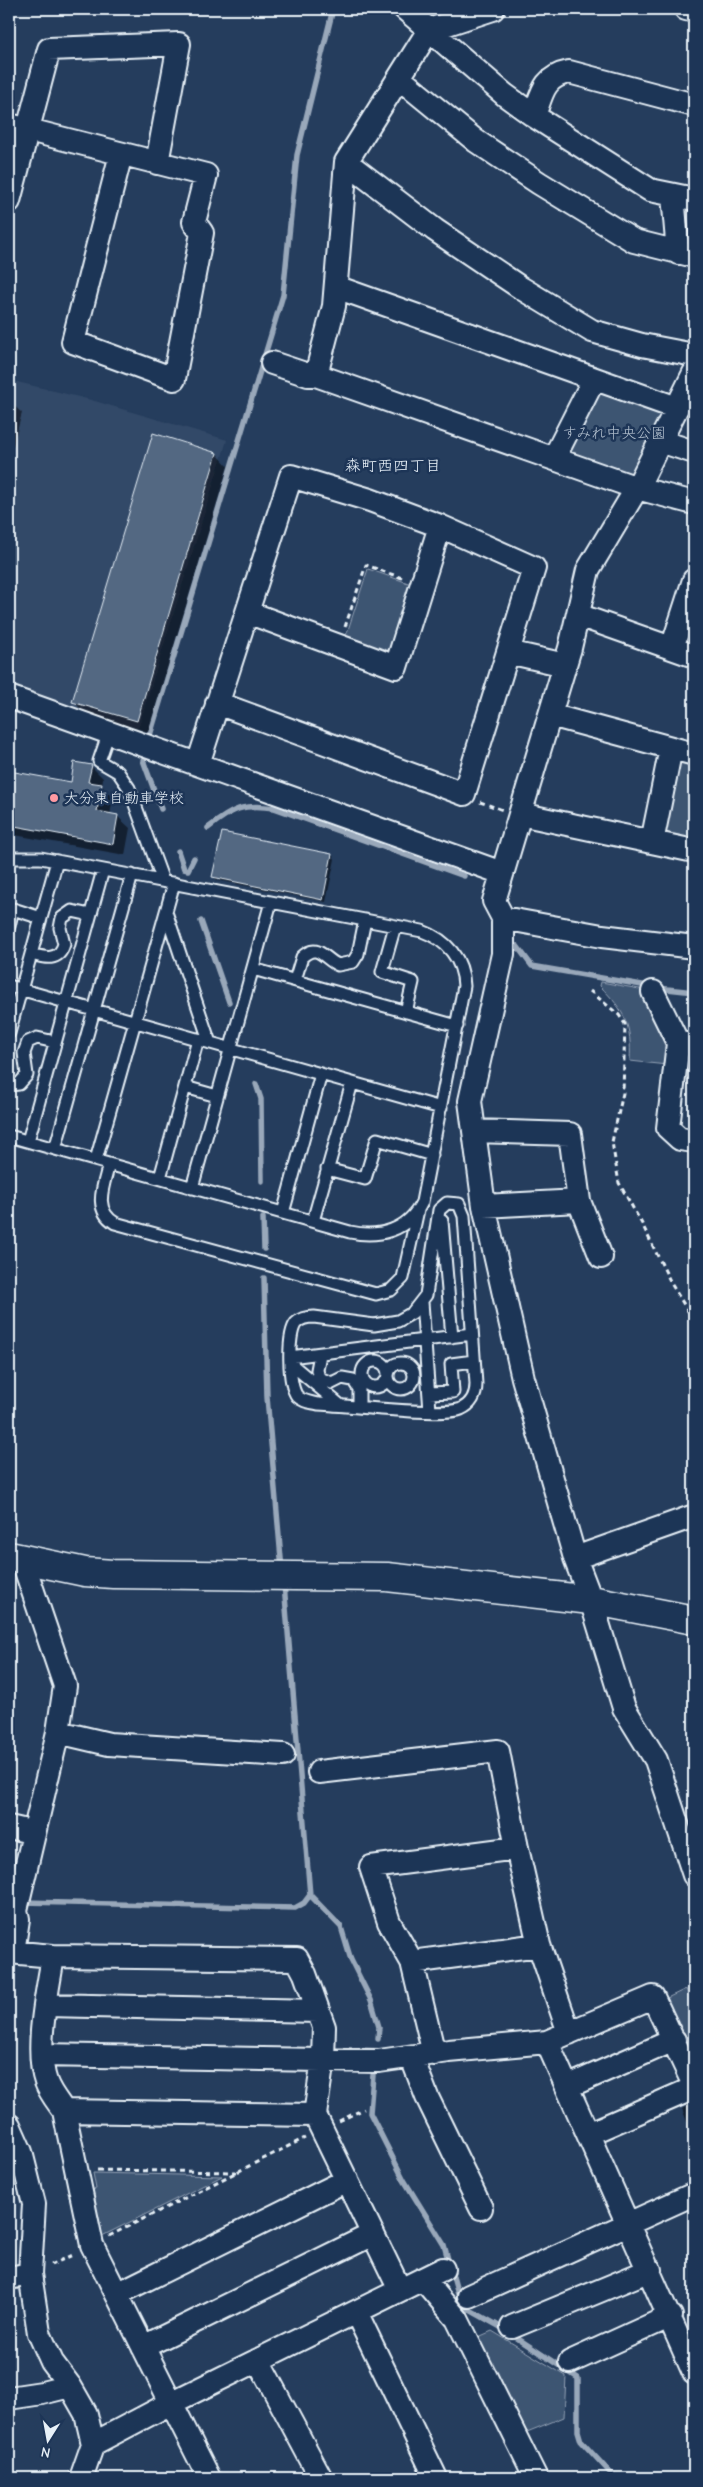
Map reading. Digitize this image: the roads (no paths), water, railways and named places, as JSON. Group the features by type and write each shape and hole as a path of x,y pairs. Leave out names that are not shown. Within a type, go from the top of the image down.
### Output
{"street":[{"path":"399,78 476,140 539,183 634,241 686,255 684,197 650,190 534,116 505,95 405,9"},
{"path":"316,375 334,306 346,162 429,30 493,9"},
{"path":"686,9 694,11"},
{"path":"9,201 18,128 49,49 179,44 157,163"},
{"path":"534,116 547,82 558,74 569,72 694,105"},
{"path":"18,128 206,175 194,222 202,233 174,378 73,342 121,154"},
{"path":"346,162 435,230 520,288 592,332 642,346 694,355"},
{"path":"336,287 677,408"},
{"path":"272,363 308,375 316,375 637,488 694,503"},
{"path":"694,373 637,488 588,570 565,666 494,901 503,918 503,954 470,1101 484,1206 523,1378 575,1558 591,1600 624,1708 656,1760 694,1875"},
{"path":"554,458 594,379"},
{"path":"660,441 694,452"},
{"path":"198,764 217,703 291,476 370,500 440,526 534,568 464,794 217,703"},
{"path":"247,612 396,667 440,526"},
{"path":"672,648 694,580"},
{"path":"578,615 694,656"},
{"path":"508,652 565,666"},
{"path":"9,697 502,873"},
{"path":"550,715 694,754"},
{"path":"652,842 671,748"},
{"path":"520,814 694,851"},
{"path":"503,918 602,936 694,947"},
{"path":"653,992 686,1044 668,1128 680,1139 694,1141"},
{"path":"474,1131 570,1134 579,1200 601,1257"},
{"path":"484,1206 579,1200"},
{"path":"575,1558 694,1516"},
{"path":"15,1558 85,1572 387,1576 591,1600 694,1620"},
{"path":"15,1558 65,1686 58,1732 18,1901 18,1920 11,1952 52,1956 297,1959 324,2027 318,2122 400,2290"},
{"path":"58,1732 109,1744 283,1755"},
{"path":"319,1772 498,1751 517,1848 539,1944 568,2033"},
{"path":"9,1828 31,1832 33,1837"},
{"path":"481,2208 427,2097 412,1962 389,1922 371,1867 517,1848"},
{"path":"412,1962 539,1944"},
{"path":"52,1956 42,2055 45,2079 52,2094 64,2111 78,2169 92,2245 209,2478"},
{"path":"42,2055 379,2060 423,2056 547,2042 653,1997 694,2087 588,2134"},
{"path":"46,2005 318,2011"},
{"path":"567,2087 674,2040"},
{"path":"547,2042 671,2316 694,2373"},
{"path":"64,2111 318,2122"},
{"path":"9,2125 21,2152 34,2204 29,2273 39,2333 52,2362 70,2386 86,2414 93,2444 81,2478"},
{"path":"117,2294 347,2180"},
{"path":"469,2296 694,2194"},
{"path":"143,2347 373,2234"},
{"path":"512,2327 650,2270"},
{"path":"93,2444 171,2403 433,2274 536,2478"},
{"path":"356,2312 436,2478"},
{"path":"570,2362 671,2316"},
{"path":"258,2360 321,2478"},
{"path":"9,2398 70,2386"}],"lane":[{"path":"96,1160 166,912 168,882 129,788 118,772 100,761 108,732"},
{"path":"9,858 28,857 57,861 431,934 454,953 464,980 457,1026 425,1190 418,1210 402,1278 391,1290 376,1294 115,1223 108,1219 101,1204 109,1164"},
{"path":"9,1031 57,861"},
{"path":"28,1141 103,870"},
{"path":"55,1149 132,875"},
{"path":"192,1188 271,902"},
{"path":"9,926 13,909 41,918"},
{"path":"31,954 48,959 55,957 59,954 64,944 60,928 62,918 72,911 90,915"},
{"path":"166,912 210,1043"},
{"path":"294,980 302,957 312,951 322,952 338,965 353,962 358,954 365,920"},
{"path":"395,926 382,972 413,982 406,1012"},
{"path":"253,968 457,1026"},
{"path":"9,986 441,1108"},
{"path":"9,1085 19,1084 27,1075 24,1053 28,1042 37,1038 55,1042"},
{"path":"160,1178 198,1039"},
{"path":"283,1213 321,1074"},
{"path":"313,1222 352,1083"},
{"path":"185,1087 217,1096"},
{"path":"9,1136 350,1232 372,1235 396,1229 418,1210"},
{"path":"327,1169 365,1179 377,1139 432,1155"},
{"path":"446,1203 459,1204 463,1211 476,1391 472,1401 461,1409 454,1411 430,1411 318,1404 299,1398 293,1391 290,1361 294,1324 304,1318 314,1317 365,1325 385,1324 406,1317 422,1302 428,1289 441,1208 446,1203"},
{"path":"441,1208 452,1337"},
{"path":"422,1302 430,1411"},
{"path":"290,1361 320,1354 472,1334"},
{"path":"320,1354 317,1370 319,1378 332,1383 342,1378 353,1380 358,1389 359,1406"},
{"path":"290,1361 340,1405"},
{"path":"429,1393 453,1392 451,1364 474,1361"},
{"path":"400,1388 390,1383 388,1376 385,1366 380,1362 373,1362 367,1365 363,1371 364,1379 369,1385 375,1386 384,1383 388,1376 390,1368 396,1364 404,1363 411,1368 414,1376 411,1383 400,1388"},
{"path":"374,1407 375,1386"},
{"path":"399,1409 400,1388"}],"waterway":[{"path":"148,742 283,295 297,155 333,9"},
{"path":"146,751 143,760 161,809"},
{"path":"208,828 224,816 238,809 254,806 274,808 464,876"},
{"path":"178,851 184,869 188,870 194,858"},
{"path":"201,921 229,1002"},
{"path":"517,946 532,966 648,986"},
{"path":"658,988 694,992"},
{"path":"256,1084 261,1099 262,1181"},
{"path":"263,1218 264,1249"},
{"path":"264,1278 267,1397 282,1570"},
{"path":"22,1902 295,1908 304,1903 310,1895 284,1584"},
{"path":"310,1895 341,1927 351,1960 371,2000 379,2027 378,2039"},
{"path":"373,2075 370,2113 404,2180 444,2245 461,2305 497,2325 578,2378 578,2431 581,2441 615,2478"}],"place":[{"name":"大分東自動車学校","path":"54,798"}],"district":[{"name":"森町西四丁目","path":"393,466"}],"park label":[{"name":"すみれ中央公園","path":"614,433"}]}
